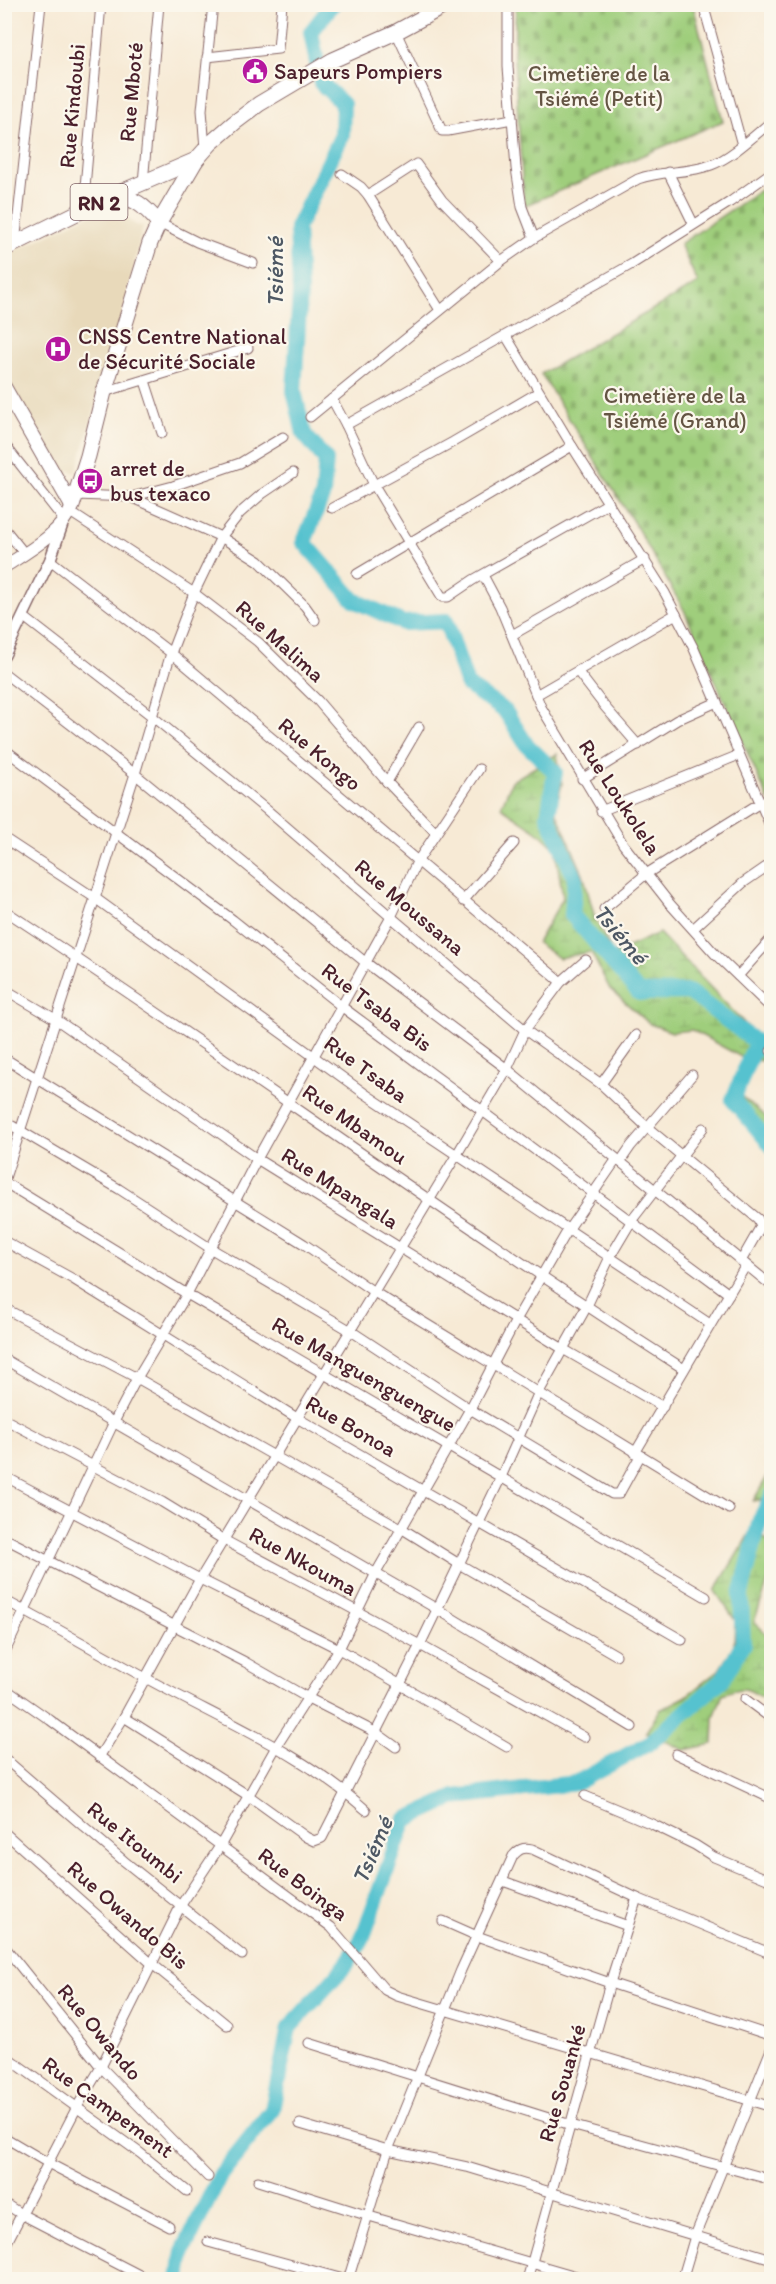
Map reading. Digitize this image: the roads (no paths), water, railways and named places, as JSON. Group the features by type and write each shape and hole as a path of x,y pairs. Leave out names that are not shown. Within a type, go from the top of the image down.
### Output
{"highway":[{"name":"RN 2","path":"71,508 141,270 159,223 200,154 250,110 333,60 396,32 448,4"},
{"name":"RN 2","path":"10,247 200,154"},
{"path":"105,199 119,197 136,201 159,223"}],"main road":[{"path":"4,387 71,508 53,531 4,567"}],"street":[{"path":"10,247 41,4"},
{"name":"Rue Kindoubi","path":"83,210 101,4"},
{"name":"Rue Mboté","path":"143,183 159,4"},
{"path":"200,154 202,110 213,4"},
{"path":"207,57 274,50 279,47 282,4"},
{"path":"508,4 512,119 518,185 522,207 534,238"},
{"path":"703,4 742,145"},
{"path":"396,32 442,131 512,119"},
{"path":"310,417 501,261 534,238 638,179 651,174 710,166 742,145 771,121"},
{"path":"368,195 416,164 442,200 501,261"},
{"path":"668,172 693,223"},
{"path":"346,425 632,264 693,223 730,202 771,172"},
{"path":"342,174 361,187 368,195 440,310"},
{"path":"159,223 197,242 253,263"},
{"path":"506,336 572,446 645,559 676,614 694,649 771,830"},
{"path":"104,392 248,348"},
{"path":"145,381 162,433"},
{"path":"332,508 539,392"},
{"path":"332,399 374,485 442,597 448,597 609,503"},
{"path":"4,656 50,560 71,508 130,498 182,483 240,463 283,437"},
{"name":"Rue Malima","path":"4,444 71,508 194,593 258,642 318,701 387,782 435,832"},
{"path":"357,574 572,446"},
{"path":"4,1182 153,717 171,653 194,593 221,537 240,513 262,494 293,473"},
{"path":"130,498 221,537 259,561 305,606 315,620"},
{"path":"4,528 24,554"},
{"path":"512,635 645,559"},
{"name":"Rue Kongo","path":"50,560 171,653 561,982"},
{"name":"Rue Loukolela","path":"483,575 500,607 541,707 623,844 715,954 771,1009"},
{"path":"536,695 676,614"},
{"name":"Rue Moussana","path":"24,617 153,717 268,811 525,1030 601,1084 648,1128 758,1218 760,1231 744,1263"},
{"path":"578,672 604,707 638,745"},
{"path":"4,673 135,774 365,962 507,1069 771,1286"},
{"path":"582,779 677,720 717,702"},
{"path":"387,782 419,728"},
{"name":"Rue Tsaba Bis","path":"4,749 233,920 341,1006 729,1294"},
{"path":"602,811 739,755"},
{"path":"4,1654 137,1378 187,1294 257,1159 391,917 417,862 479,769"},
{"path":"604,909 646,874 760,803"},
{"name":"Rue Tsaba","path":"4,838 95,898 456,1156 710,1324"},
{"path":"464,901 514,843"},
{"path":"694,928 743,883 771,863"},
{"name":"Rue Mbamou","path":"4,910 289,1102 542,1277 684,1369"},
{"path":"738,976 771,938"},
{"path":"99,1756 146,1679 200,1579 483,1110 507,1069 525,1030 561,982 586,960"},
{"name":"Rue Mpangala","path":"4,989 57,1020 257,1159 563,1349 663,1407"},
{"path":"601,1084 636,1035"},
{"path":"4,1058 304,1244 374,1292 729,1509"},
{"path":"4,2248 77,2106 101,2067 181,1905 220,1846 276,1746 339,1649 376,1573 471,1409 516,1320 568,1230 592,1191 692,1075"},
{"path":"4,1121 210,1248 351,1331 471,1409 616,1495 619,1494 663,1407 729,1294 744,1263"},
{"path":"124,1717 249,1796 306,1837 318,1840 322,1838 420,1645 501,1478 539,1392 587,1306 610,1257 632,1220 703,1128"},
{"name":"Rue Manguenguengue","path":"4,1182 187,1294 706,1597"},
{"name":"Rue Bonoa","path":"4,1241 73,1279 297,1418 682,1640"},
{"path":"4,1308 137,1378 401,1528 616,1655"},
{"path":"4,1359 376,1573 632,1727"},
{"name":"Rue Nkouma","path":"4,1419 162,1502 224,1540 420,1645 584,1737"},
{"path":"4,1476 339,1649 507,1747"},
{"path":"4,1538 245,1662 308,1698 375,1732 396,1747"},
{"path":"4,1600 146,1679 276,1746 345,1791 366,1810"},
{"name":"Rue Boinga","path":"4,1688 331,1927 385,1990 397,1996 591,2055 771,2107"},
{"path":"745,1699 771,1719"},
{"path":"676,1754 771,1799"},
{"name":"Rue Itoumbi","path":"4,1758 124,1861 242,1954"},
{"path":"585,1796 652,1824 714,1857 771,1881"},
{"name":"Rue Owando Bis","path":"4,1832 152,1963 227,2025"},
{"path":"208,2242 347,2280 369,2216 387,2150 444,2009 513,1856 518,1850 525,1847 532,1849 637,1898 771,1954"},
{"path":"502,1881 628,1926"},
{"name":"Rue Souanké","path":"527,2280 610,1983 637,1898"},
{"path":"443,1921 477,1936 610,1983 771,2036"},
{"name":"Rue Owando","path":"4,1946 101,2067 208,2177"},
{"path":"309,2043 571,2125 725,2165 771,2180"},
{"path":"682,2280 695,2236 771,2047"},
{"name":"Rue Campement","path":"4,2055 77,2106 188,2191"},
{"path":"300,2124 387,2150 467,2166 771,2259"},
{"path":"4,2137 48,2163 169,2226"},
{"path":"258,2181 369,2216 590,2280"},
{"path":"4,2203 147,2279"},
{"path":"4,2275 10,2280"}],"waterway":[{"name":"Tsiémé","path":"333,4 311,32 321,83 343,104 342,135 297,228 300,292 294,391 304,434 326,460 323,494 304,542 354,600 403,623 446,621 467,685 505,711 526,744 555,772 548,816 575,878 572,915 639,993 689,992 756,1042 733,1100 772,1146"},
{"name":"Tsiémé","path":"179,2280 183,2251 221,2174 272,2110 289,2028 346,1965 362,1939 405,1820 455,1797 576,1783 651,1742 723,1679 743,1644 741,1594 760,1520 772,1496"}],"place":[{"name":"Sapeurs Pompiers","path":"255,71"},
{"name":"CNSS Centre National de Sécurité Sociale","path":"58,349"},
{"name":"arret de bus texaco","path":"90,481"}],"park label":[{"name":"Cimetière de la Tsiémé (Petit)","path":"599,86"},
{"name":"Cimetière de la Tsiémé (Grand)","path":"675,408"}]}
